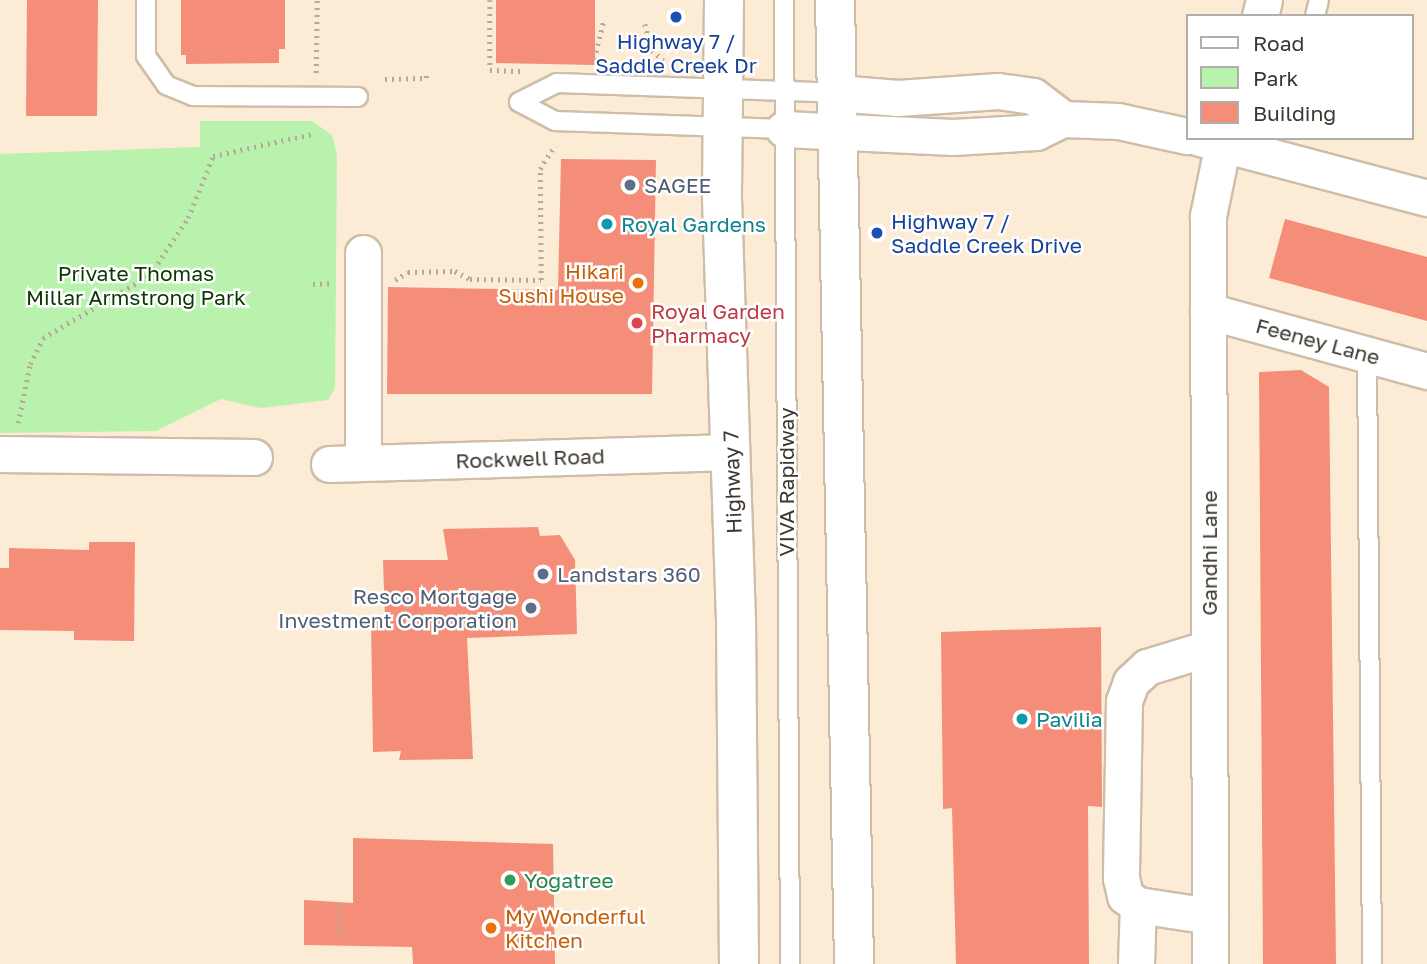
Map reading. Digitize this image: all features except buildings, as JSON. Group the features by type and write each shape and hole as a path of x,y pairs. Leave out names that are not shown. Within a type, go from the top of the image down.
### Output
{"main road":[{"name":"Highway 7","path":"724,0 739,964"},
{"path":"835,0 854,964"}],"street":[{"path":"837,93 898,98 998,91 1033,96 1063,119"},
{"path":"784,129 839,134 1036,132 1063,119 1118,121 1186,136"},
{"path":"1215,140 1427,198"},
{"name":"Gandhi Lane","path":"1210,964 1208,216 1215,140"},
{"path":"363,253 363,463"},
{"name":"Feeney Lane","path":"1208,311 1427,371"},
{"name":"Rockwell Road","path":"329,464 731,452"},
{"path":"8,454 254,457"},
{"path":"1209,648 1147,667 1131,682 1124,701 1121,878 1125,896 1138,905 1210,916"},
{"path":"1136,964 1138,905"}],"lane":[{"path":"146,0 146,56 166,85 192,96 358,97"},
{"name":"VIVA Rapidway","path":"784,0 790,964"},
{"path":"784,129 725,124 555,121 519,102 557,83 784,88 837,93"},
{"path":"1367,354 1372,964"}],"path":[{"path":"312,80 317,71 317,0"},
{"path":"490,0 490,70"},
{"path":"645,24 652,50 675,64"},
{"path":"385,79 426,78 426,71"},
{"path":"8,454 20,400 43,338 150,275 188,218 213,156 312,134"},
{"path":"390,284 408,272 541,280 540,169 548,151 567,140"},
{"path":"339,902 339,936"}],"green space":[{"name":"Private Thomas Millar Armstrong Park","path":"200,121 312,121 332,135 337,155 335,388 328,400 261,408 221,399 156,431 0,433 0,154 200,147"}],"place":[{"name":"Highway 7 / Saddle Creek Dr","path":"676,17"},
{"name":"SAGEE","path":"630,185"},
{"name":"Royal Gardens","path":"607,224"},
{"name":"Highway 7 / Saddle Creek Drive","path":"877,233"},
{"name":"Hikari Sushi House","path":"638,283"},
{"name":"Royal Garden Pharmacy","path":"637,323"},
{"name":"Landstars 360","path":"543,574"},
{"name":"Resco Mortgage Investment Corporation","path":"531,608"},
{"name":"Pavilia","path":"1022,719"},
{"name":"Yogatree","path":"510,880"},
{"name":"My Wonderful Kitchen","path":"491,928"}]}
